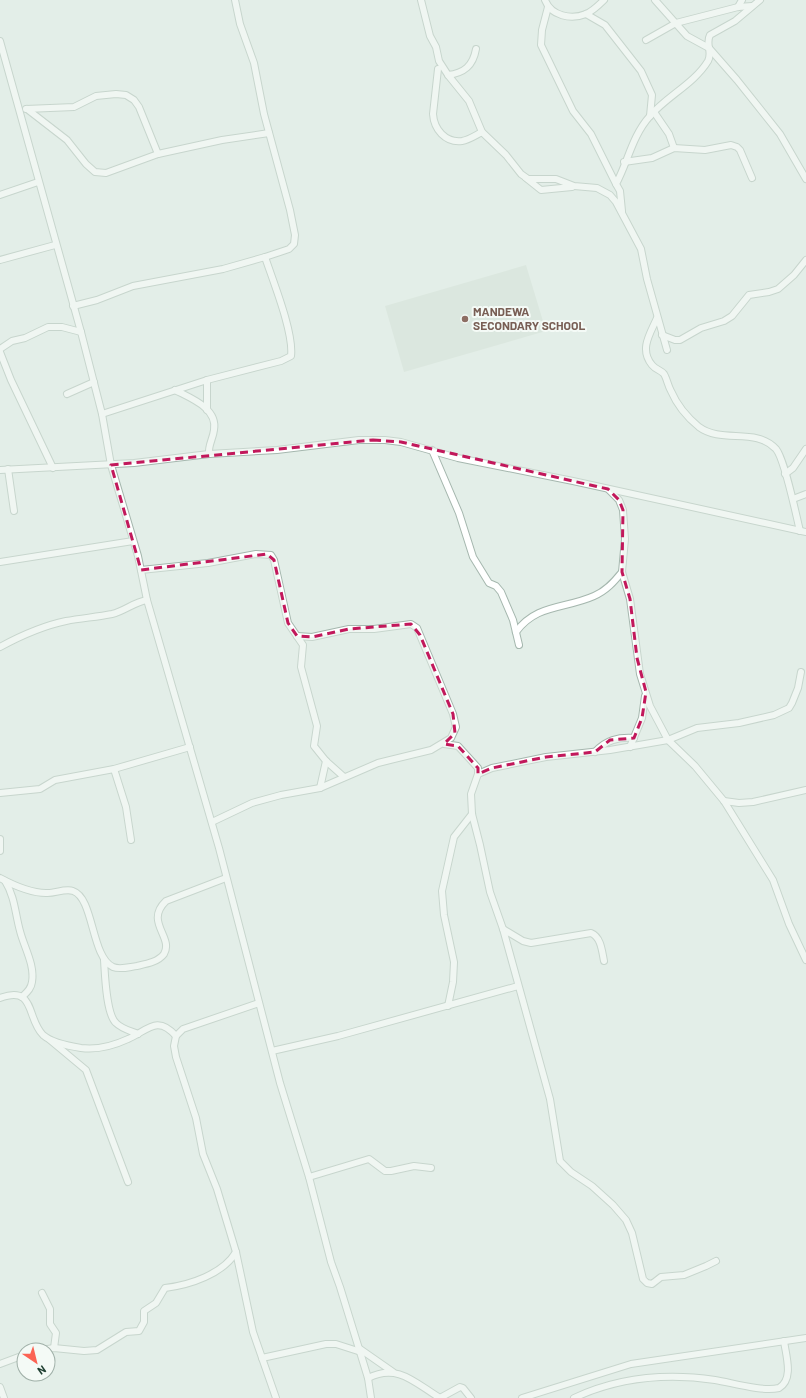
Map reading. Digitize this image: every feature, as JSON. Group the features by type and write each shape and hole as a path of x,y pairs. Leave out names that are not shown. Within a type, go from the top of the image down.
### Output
{"street":[{"path":"73,306 97,300 133,286 183,277 265,257 290,249 294,244 295,235 286,193 269,133 254,63 240,24 235,0"},
{"path":"421,0 430,36 436,47 439,61 469,101 482,132 506,155 524,177 535,187 541,190 574,186 596,188 605,191 616,202 641,249 657,318 667,350"},
{"path":"545,0 548,7 564,16 586,14 604,0"},
{"path":"655,0 687,36 709,48 780,134 806,179"},
{"path":"738,7 742,0"},
{"path":"616,184 630,148 652,114 687,84 707,62 710,56 708,38 710,35 735,21 760,0"},
{"path":"646,40 676,22 714,15 738,7 752,6"},
{"path":"548,7 542,30 541,45 573,111 591,134 620,191 622,212"},
{"path":"586,14 605,25 641,71 652,95 652,114 669,134 674,148"},
{"path":"0,41 55,245 81,332 102,414 111,465 141,570 147,600 212,822 280,1083 309,1177 331,1262 368,1378 371,1398"},
{"path":"448,75 458,74 469,67 473,62 476,49"},
{"path":"438,69 433,121 440,133 453,141 460,141 482,132"},
{"path":"19,109 74,107 96,96 116,94 126,95 134,100 139,108 158,154"},
{"path":"27,109 58,132 75,149 86,164 100,174 158,154 222,140 269,133"},
{"path":"624,162 652,158 674,148 705,150 735,145 740,150 752,178"},
{"path":"524,177 531,179 556,179 574,186"},
{"path":"0,195 38,182"},
{"path":"0,260 55,245"},
{"path":"102,414 207,380 281,362 291,356 292,348 285,318 265,257"},
{"path":"662,335 675,340 680,340 701,328 724,321 732,316 749,295 774,291 782,286 806,260"},
{"path":"657,318 645,345 646,353 651,364 664,374 674,398 684,412 709,433 719,436 742,436 759,439 773,446 780,455 803,532"},
{"path":"53,468 11,380 0,351 12,341 25,338 48,328 62,327 81,332"},
{"path":"207,380 207,410"},
{"path":"67,394 94,382"},
{"path":"174,390 200,404 207,410 214,424 209,454"},
{"path":"0,470 111,465 209,454 277,450 373,440 401,442 458,458 803,532"},
{"path":"786,474 793,468 806,449"},
{"path":"432,450 459,513 473,557 489,583 496,586 501,592 516,632 519,645"},
{"path":"8,469 14,510"},
{"path":"608,489 619,500 624,510 625,539 622,572 630,599 637,658 646,692 653,711 668,740 684,753 724,801 777,888 789,924 806,960"},
{"path":"792,499 806,494"},
{"path":"0,562 133,541"},
{"path":"141,570 208,563 256,554 271,555 274,560 288,623 303,645 301,667 316,716 317,734 314,746 326,761 344,777"},
{"path":"516,632 522,624 534,614 593,597 603,591 622,572"},
{"path":"0,647 39,628 67,621 112,614 132,604 147,600"},
{"path":"212,822 252,803 320,788 378,763 431,750 444,744 455,732 454,718 446,694 414,626 407,623 386,628 349,628 312,638 297,636"},
{"path":"478,774 492,768 546,757 595,752 668,740 697,728 739,722 782,712 792,703 798,688 801,672"},
{"path":"630,747 643,713 646,692"},
{"path":"595,752 605,742 610,740 634,738"},
{"path":"444,744 458,746 478,768 478,774 471,794 472,814 490,892 503,930 550,1099 560,1161 571,1172 582,1177 598,1190 626,1220 632,1233 644,1279 647,1283 652,1284 662,1277 684,1275 716,1260"},
{"path":"0,792 40,788 55,780 114,769 190,747"},
{"path":"320,788 326,761"},
{"path":"114,769 126,807 131,840"},
{"path":"724,801 754,802 806,790"},
{"path":"448,1006 454,967 442,901 442,891 454,837 472,814"},
{"path":"0,839 0,851"},
{"path":"104,960 113,967 119,968 154,961 164,954 166,947 157,923 161,905 176,896 226,878"},
{"path":"2,879 38,892 46,893 66,890 73,891 79,895 88,915 104,960 109,999 114,1020 120,1026 138,1034"},
{"path":"2,879 14,901 20,931 33,975 29,990 22,996"},
{"path":"503,930 523,941 531,943 591,932 599,940 604,961"},
{"path":"272,1051 310,1044 518,986"},
{"path":"0,998 17,994 22,996 30,1007 38,1028 47,1038 86,1070 128,1182"},
{"path":"259,1003 193,1024 183,1029 176,1036 174,1046 180,1072 193,1107 203,1154 217,1189 236,1252 253,1332 276,1398"},
{"path":"47,1038 75,1047 97,1049 118,1043 138,1034 148,1027 157,1025 166,1027 176,1036"},
{"path":"309,1177 369,1159 385,1170 391,1171 414,1166 431,1168"},
{"path":"56,1348 84,1351 97,1350 126,1332 139,1330 144,1322 144,1311 156,1303 165,1288 184,1284 210,1274 226,1265 236,1252"},
{"path":"42,1293 50,1309 50,1324 56,1333 56,1342"},
{"path":"522,1398 631,1364 806,1338"},
{"path":"574,1398 642,1377 692,1376 763,1388 779,1388 787,1380 788,1374 784,1341"},
{"path":"262,1358 326,1344 336,1344 360,1351 393,1372"},
{"path":"0,1364 16,1358"},
{"path":"368,1378 385,1372 393,1372 398,1373 440,1398 460,1387 463,1388 471,1398"},
{"path":"0,1387 4,1398"}],"highlighted area":[{"path":"373,440 401,442 608,489 619,500 623,510 622,572 630,599 637,658 646,692 642,718 634,738 610,740 595,752 546,757 492,768 478,774 478,768 458,746 444,744 455,733 453,714 420,635 411,624 349,629 312,637 297,636 288,623 274,560 267,554 141,570 111,465"}],"shaded area":[{"name":"MANDEWA SECONDARY SCHOOL","path":"526,265 546,331 404,372 385,306"}],"place":[{"name":"MANDEWA SECONDARY SCHOOL","path":"465,319"}]}
